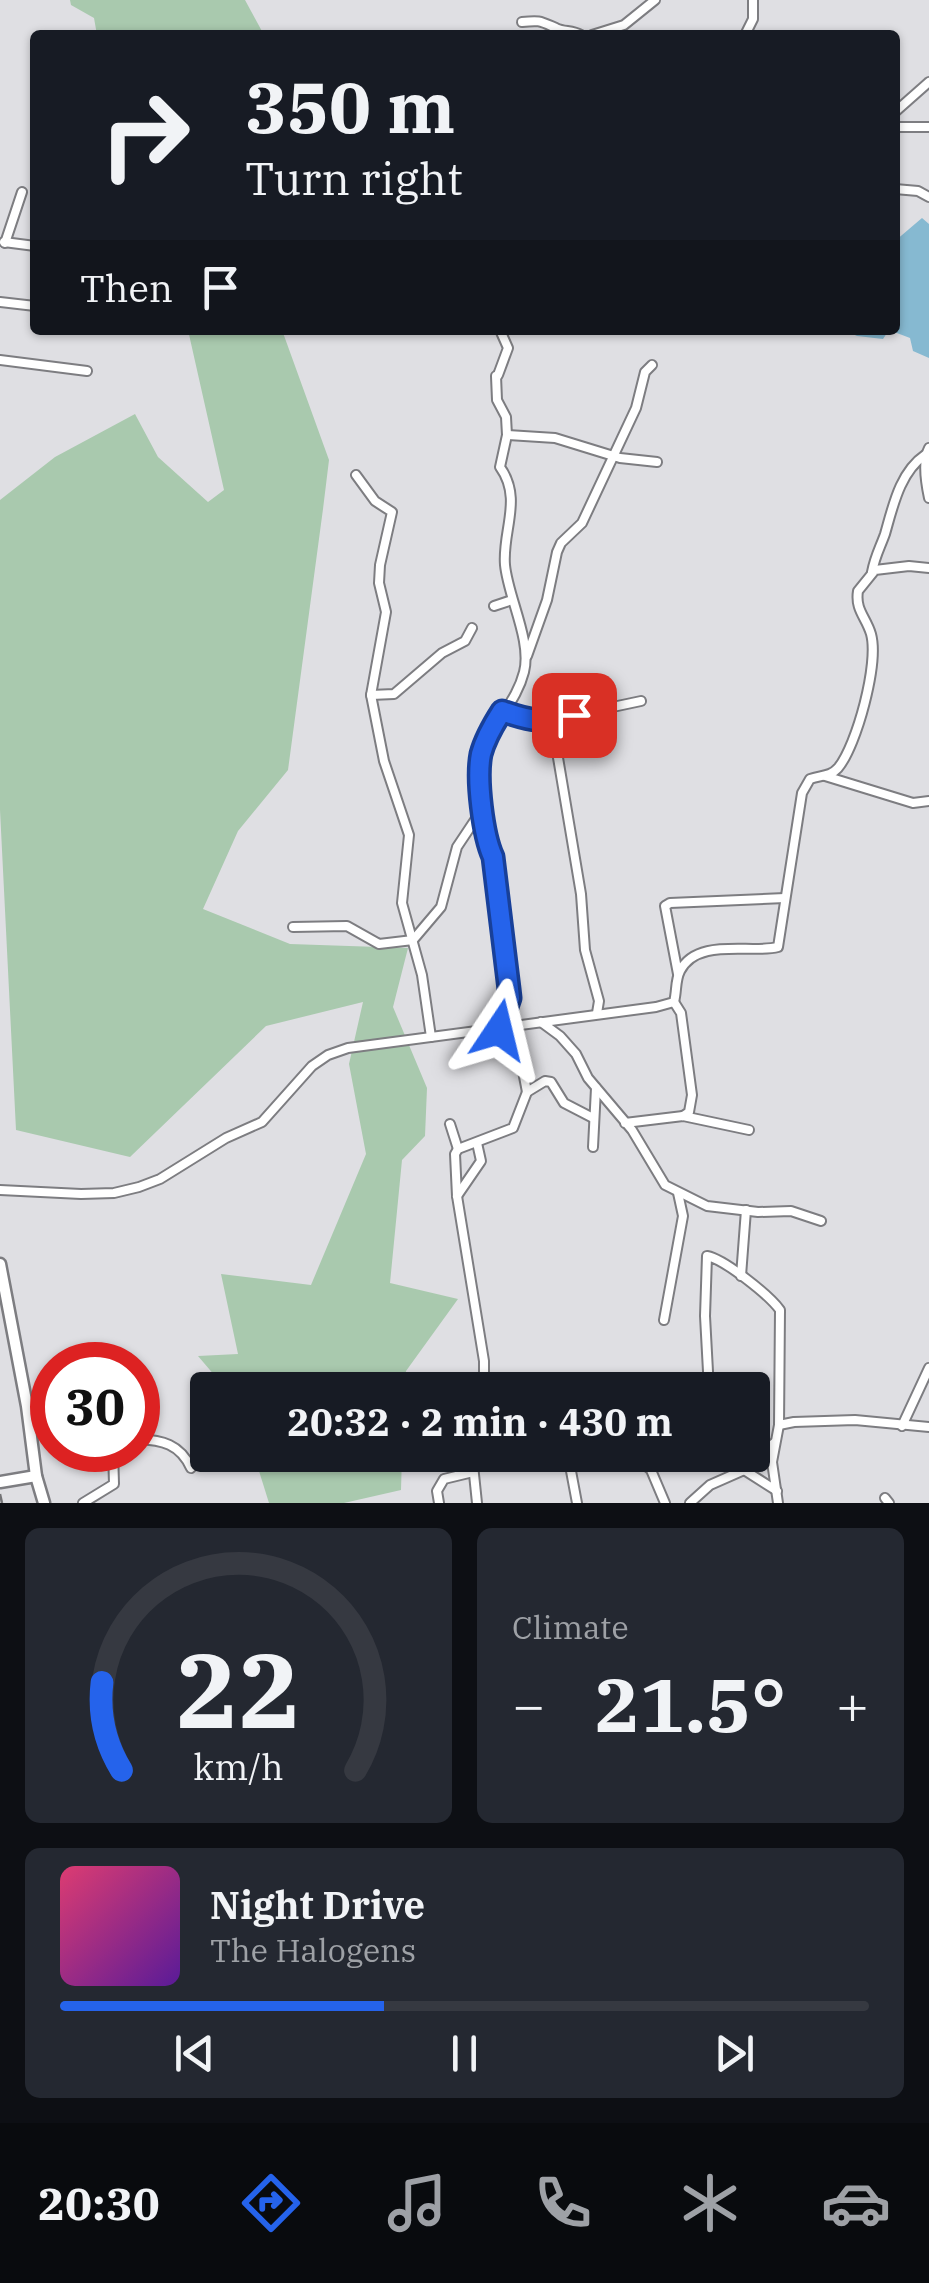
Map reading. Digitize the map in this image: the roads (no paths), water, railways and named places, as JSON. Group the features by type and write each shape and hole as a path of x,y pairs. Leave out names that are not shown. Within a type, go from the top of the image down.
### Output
{"main road":[{"path":"0,1264 44,1503"},
{"path":"0,1482 36,1476"}],"street":[{"path":"608,30 624,25 655,0"},
{"path":"747,30 753,0"},
{"path":"522,22 546,21 558,30"},
{"path":"900,108 929,82"},
{"path":"900,127 929,126"},
{"path":"900,189 918,191 929,197"},
{"path":"22,192 2,242 30,245"},
{"path":"0,302 30,305"},
{"path":"502,335 508,348 497,375 496,400 506,417 507,436 500,467 512,507 504,560 526,660"},
{"path":"0,360 86,372"},
{"path":"499,1030 510,998 493,857 482,813 481,753 520,684 547,600 557,552 582,523 639,400 645,372 652,365"},
{"path":"507,436 555,438 614,455 658,462"},
{"path":"927,452 929,498"},
{"path":"678,975 686,962 698,954 778,947 802,793 810,779 837,770 849,746 871,673 871,634 862,619 858,591 872,572 894,501 913,465 927,452"},
{"path":"356,475 376,502 392,512 380,564 379,583 386,612 371,695 384,761 410,836 402,903 431,1037"},
{"path":"872,572 902,566 929,568"},
{"path":"494,606 512,600"},
{"path":"371,695 394,694 442,653 464,640 472,628"},
{"path":"597,1013 599,1001 585,950 582,902 553,728 560,718 641,701"},
{"path":"502,711 531,721 556,722"},
{"path":"825,776 913,803 929,801"},
{"path":"293,927 346,926 379,944 413,940 441,907 457,847 482,813"},
{"path":"683,1116 690,1112 692,1094 681,1013 674,1002 678,975 666,906 785,898"},
{"path":"0,1190 82,1194 140,1187 262,1122 312,1066 328,1056 372,1043 499,1030 674,1002"},
{"path":"541,1022 572,1049 665,1185 707,1206 769,1213 790,1210 821,1221"},
{"path":"484,1372 453,1160 458,1150 513,1128 527,1092 516,1035"},
{"path":"527,1092 546,1081 552,1082 564,1103 594,1118"},
{"path":"592,1147 596,1088"},
{"path":"625,1122 683,1116 748,1130"},
{"path":"450,1124 458,1150"},
{"path":"457,1196 481,1161 477,1143"},
{"path":"664,1320 683,1216 678,1192"},
{"path":"741,1276 746,1210"},
{"path":"708,1372 707,1256 741,1276 780,1310 779,1425 772,1462 778,1503"},
{"path":"902,1426 929,1368"},
{"path":"779,1425 856,1420 929,1427"},
{"path":"160,1442 171,1444 190,1466"},
{"path":"770,1446 774,1442"},
{"path":"82,1503 114,1484 114,1472"},
{"path":"438,1503 437,1492 444,1479 474,1472 477,1503"},
{"path":"571,1472 577,1503"},
{"path":"652,1472 665,1503"},
{"path":"690,1503 710,1485 739,1472"},
{"path":"747,1472 776,1491"}],"water":[{"path":"922,218 929,224 929,358 913,351 910,338 900,334 900,237"},
{"path":"855,335 886,335 883,339"}],"railway":[{"path":"0,1494 2,1503"}]}
